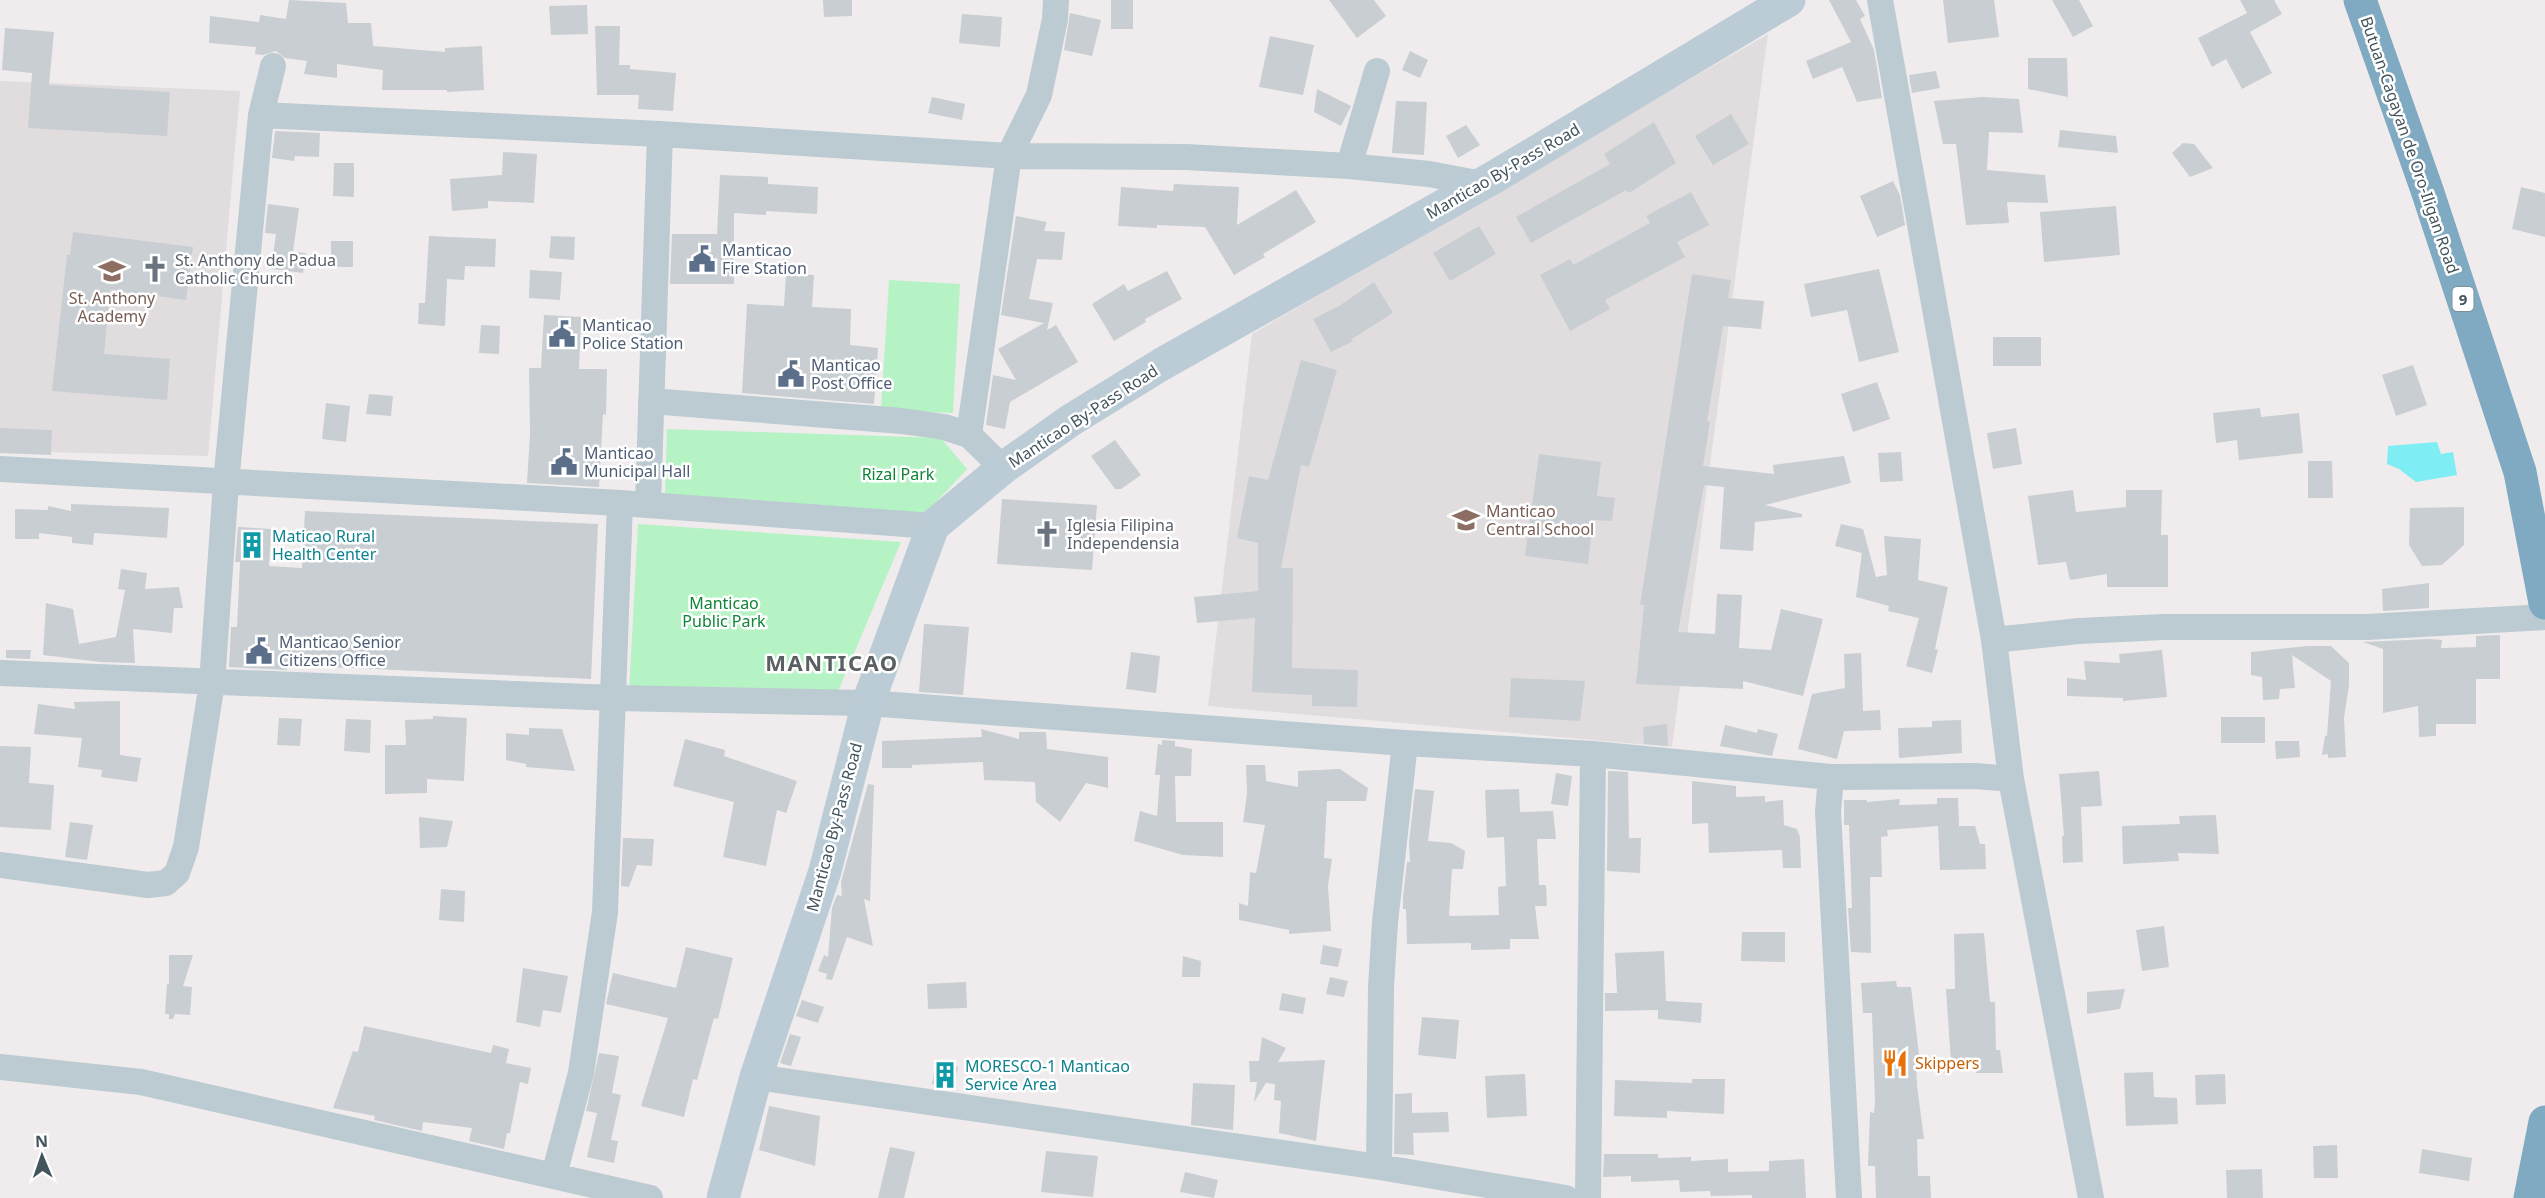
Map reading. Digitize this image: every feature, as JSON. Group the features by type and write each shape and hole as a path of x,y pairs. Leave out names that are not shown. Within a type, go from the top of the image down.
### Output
{"highway":[{"name":"Butuan-Cagayan de Oro-Iligan Road","path":"2360,0 2427,190 2520,472 2545,603"},
{"path":"2530,1198 2545,1122"}],"street":[{"path":"969,435 1009,156 1039,95 1055,19 1056,0"},
{"name":"Manticao By-Pass Road","path":"723,1198 756,1077 825,871 868,703 933,526 1003,468 1071,420 1162,364 1482,184 1789,0"},
{"path":"1880,0 1994,640 2011,779 2091,1198"},
{"path":"0,866 148,885 166,884 177,873 186,847 212,683 226,483 261,115 273,66"},
{"path":"1349,166 1377,71"},
{"path":"261,115 660,134 1009,156 1186,157 1349,166 1429,174 1482,184"},
{"path":"648,505 660,134"},
{"path":"651,401 902,420 944,427 969,435 1003,468"},
{"path":"0,469 620,503 933,526"},
{"path":"554,1175 581,1073 605,912 620,503"},
{"path":"1994,640 2079,631 2164,627 2367,627 2545,617"},
{"path":"0,673 614,698 868,703 1405,743 1593,753 1831,777 1976,776 2011,779"},
{"path":"1379,1167 1385,922 1405,743"},
{"path":"1588,1198 1593,753"},
{"path":"1831,777 1828,812 1849,1198"},
{"path":"0,1067 141,1082 650,1198"},
{"path":"756,1077 1379,1167 1514,1194 1566,1198"}],"shaded area":[{"name":"Manticao Central School","path":"1768,34 1672,747 1208,706 1252,334"},
{"name":"St. Anthony Academy","path":"0,81 240,91 208,456 0,451"}],"green space":[{"path":"889,280 960,284 953,413 881,410"},
{"name":"Rizal Park","path":"667,429 941,438 967,469 924,515 665,495"},
{"name":"Manticao Public Park","path":"638,524 901,542 836,696 629,693"}],"water":[{"path":"2437,442 2441,454 2453,452 2457,475 2416,482 2399,469 2387,464 2388,446"}],"building":[{"path":"289,0 346,3 348,23 371,23 373,46 445,52 445,48 482,46 484,90 447,92 447,90 382,90 383,70 337,64 337,78 304,74 307,61 285,58 276,51 263,55 255,54 256,47 209,43 210,16 259,22 260,15 286,19"},
{"path":"823,0 852,0 852,16 824,17"},
{"path":"1111,0 1133,0 1133,29 1111,29"},
{"path":"1329,0 1374,0 1386,16 1357,38"},
{"path":"1829,0 1856,0 1865,16 1860,19 1874,50 1882,98 1857,102 1842,67 1813,79 1806,61 1851,42"},
{"path":"1943,0 1994,0 1999,37 1948,43"},
{"path":"2052,0 2079,0 2093,26 2073,37"},
{"path":"2240,0 2274,0 2282,14 2250,32 2272,73 2242,89 2226,59 2212,67 2198,38 2247,13"},
{"path":"587,5 588,34 551,35 549,6"},
{"path":"1070,13 1101,20 1092,56 1064,50"},
{"path":"962,14 1002,17 1000,47 959,43"},
{"path":"595,26 620,26 619,65 630,65 630,69 676,73 673,111 638,109 639,95 597,95"},
{"path":"5,28 54,32 49,85 170,92 167,136 28,128 32,73 2,70"},
{"path":"1270,36 1314,45 1303,95 1259,87"},
{"path":"1410,51 1428,60 1420,78 1402,70"},
{"path":"2028,58 2067,58 2068,97 2028,89"},
{"path":"1936,71 1940,88 1912,93 1909,75"},
{"path":"1317,89 1351,106 1341,126 1314,112"},
{"path":"932,97 965,104 962,120 928,113"},
{"path":"1982,97 2019,99 2023,133 1989,132 1987,170 2045,175 2048,203 2007,202 2009,223 1966,225 1956,144 1943,144 1934,101"},
{"path":"1396,101 1427,102 1424,155 1392,153"},
{"path":"1731,114 1749,144 1713,165 1695,136"},
{"path":"1654,122 1676,163 1629,193 1626,190 1531,243 1516,217 1610,164 1604,154"},
{"path":"1466,125 1480,145 1458,158 1446,136"},
{"path":"2060,130 2116,136 2118,153 2058,147"},
{"path":"275,131 320,133 319,157 295,156 294,161 272,158"},
{"path":"2183,143 2194,144 2213,168 2190,177 2172,153"},
{"path":"503,152 537,154 534,203 488,201 488,208 452,211 450,179 502,175"},
{"path":"334,163 354,163 354,197 333,196"},
{"path":"720,175 768,177 768,184 818,187 817,214 766,211 766,215 734,213 734,284 670,284 672,234 717,234"},
{"path":"1893,181 1900,195 1905,225 1877,237 1860,196"},
{"path":"1174,184 1239,187 1237,225 1296,190 1316,222 1263,254 1265,257 1234,275 1205,227 1118,226 1121,187 1173,191"},
{"path":"2521,187 2545,193 2545,237 2512,229"},
{"path":"1691,192 1709,225 1677,242 1685,257 1605,300 1610,309 1570,331 1540,275 1570,259 1573,265 1650,223 1646,216"},
{"path":"268,204 299,208 293,252 306,253 303,273 271,269 276,234 265,233"},
{"path":"2116,206 2120,255 2044,262 2040,212"},
{"path":"1016,216 1047,222 1044,231 1065,232 1062,260 1037,259 1029,299 1053,303 1047,330 1056,325 1078,362 1010,402 1005,429 986,425 993,375 1016,380 998,349 1044,323 1001,315"},
{"path":"1479,226 1496,254 1450,281 1433,253"},
{"path":"73,232 193,247 186,300 110,290 104,354 170,359 167,400 52,391 67,255 70,255"},
{"path":"429,236 496,239 495,267 465,266 464,280 447,279 445,326 418,324 419,303 425,303"},
{"path":"551,236 575,237 574,260 549,258"},
{"path":"331,241 353,241 353,267 331,267"},
{"path":"1879,269 1899,352 1859,362 1847,310 1811,317 1804,284"},
{"path":"530,270 562,272 560,300 529,298"},
{"path":"1167,271 1182,299 1145,319 1146,322 1114,341 1092,304 1124,284 1128,291"},
{"path":"786,274 814,275 812,307 851,309 850,345 878,348 874,404 742,393 747,304 784,306"},
{"path":"1692,274 1731,280 1728,298 1764,301 1761,329 1723,326 1707,421 1710,422 1703,466 1774,474 1773,465 1844,456 1851,483 1765,505 1802,514 1802,517 1755,522 1753,551 1720,549 1724,487 1704,485 1678,632 1715,634 1717,594 1742,595 1739,648 1771,650 1781,609 1823,619 1803,696 1743,681 1743,689 1636,684 1644,605 1640,605"},
{"path":"1374,282 1393,313 1352,339 1353,341 1331,352 1313,319 1339,306"},
{"path":"544,315 581,317 579,369 607,369 606,415 603,414 599,487 527,483 530,434 529,368 541,368"},
{"path":"481,325 500,326 499,354 479,353"},
{"path":"1993,337 2041,337 2041,366 1993,366"},
{"path":"1301,360 1337,370 1309,467 1301,465 1281,568 1293,568 1292,668 1358,670 1357,707 1312,706 1312,695 1252,692 1255,618 1197,623 1194,597 1258,591 1258,543 1237,538 1249,476 1268,480"},
{"path":"2413,365 2427,405 2396,416 2382,375"},
{"path":"1877,382 1890,419 1853,432 1841,394"},
{"path":"369,394 393,396 391,416 366,414"},
{"path":"326,403 350,406 346,442 322,439"},
{"path":"2260,408 2261,417 2299,413 2303,453 2239,460 2237,440 2216,443 2213,413"},
{"path":"0,428 52,430 51,455 0,453"},
{"path":"2016,428 2022,464 1993,469 1987,433"},
{"path":"1115,440 1141,475 1121,489 1115,489 1091,456"},
{"path":"1901,452 1903,481 1880,482 1878,453"},
{"path":"1539,454 1601,462 1597,496 1615,498 1612,521 1593,520 1588,564 1525,556"},
{"path":"2308,461 2332,461 2333,498 2308,498"},
{"path":"2073,490 2076,512 2126,507 2126,490 2162,490 2161,535 2168,535 2168,587 2107,587 2107,574 2070,580 2066,562 2038,565 2028,496"},
{"name":"Iglesia Filipina Independensia","path":"1002,499 1097,505 1092,570 997,564"},
{"path":"71,504 169,508 167,538 94,533 93,545 72,543 72,537 39,533 39,539 15,539 15,509 48,510 48,506 71,511"},
{"path":"2464,507 2464,545 2442,565 2422,566 2409,545 2410,508"},
{"path":"305,511 598,524 591,679 287,665 287,670 229,667 231,627 237,627 240,562 235,562 238,527 271,529 269,566 302,568"},
{"path":"1841,524 1863,529 1876,577 1887,575 1884,536 1921,539 1918,580 1948,587 1932,673 1906,666 1919,618 1888,611 1889,606 1856,597 1862,553 1835,546"},
{"path":"121,569 147,573 145,589 179,587 183,608 174,608 172,633 133,629 135,663 101,662 43,655 46,603 73,609 79,644 116,637 125,590 118,589"},
{"path":"2429,583 2429,608 2383,611 2382,589"},
{"path":"924,624 969,627 963,695 919,692"},
{"path":"2500,635 2500,679 2476,679 2476,724 2436,724 2436,736 2419,737 2418,706 2383,713 2383,649 2363,642 2429,639 2442,640 2441,648 2476,647 2476,636"},
{"path":"2331,646 2349,663 2349,685 2344,718 2346,757 2328,758 2328,754 2322,755 2325,736 2327,736 2331,681 2292,655 2295,688 2280,689 2279,699 2263,700 2262,677 2251,675 2251,652"},
{"path":"6,650 31,650 30,659 6,658"},
{"path":"2162,650 2167,697 2123,701 2123,698 2067,696 2067,678 2086,680 2084,661 2120,663 2119,654"},
{"path":"1131,652 1160,656 1156,693 1126,689"},
{"path":"1861,653 1863,711 1880,710 1881,730 1844,731 1837,759 1798,749 1812,694 1845,688 1844,654"},
{"path":"1511,678 1585,681 1580,721 1509,717"},
{"path":"120,701 120,755 141,758 137,782 101,777 102,770 78,767 82,738 34,734 38,704 75,709 74,702"},
{"path":"433,716 467,718 464,781 427,779 427,793 385,794 385,745 406,745 405,720 433,719"},
{"path":"2221,717 2265,717 2265,743 2221,743"},
{"path":"279,718 302,719 300,746 277,745"},
{"path":"346,719 371,720 370,753 344,751"},
{"path":"1961,720 1962,753 1899,758 1898,728 1932,727 1932,721"},
{"path":"1667,724 1668,746 1644,744 1643,727"},
{"path":"1725,725 1757,733 1758,729 1778,734 1772,756 1720,746"},
{"path":"529,728 562,729 575,771 526,767 526,764 506,760 506,733 529,735"},
{"path":"981,729 1019,739 1019,732 1046,732 1047,749 1108,757 1108,788 1086,783 1060,822 1036,802 1035,782 984,780 983,762 882,768 882,741 982,737"},
{"path":"685,739 725,750 724,756 797,781 786,813 777,810 766,866 723,857 734,802 673,786"},
{"path":"1162,740 1175,741 1175,746 1192,749 1191,776 1175,776 1176,822 1223,822 1223,857 1183,855 1134,841 1140,811 1157,816 1160,775 1155,775 1158,744 1162,745"},
{"path":"2275,741 2299,741 2300,757 2276,759"},
{"path":"0,746 31,747 29,783 54,785 51,830 0,827"},
{"path":"1246,765 1265,765 1266,781 1298,787 1298,771 1340,769 1368,788 1366,801 1327,801 1324,858 1332,859 1328,886 1331,931 1289,934 1289,930 1239,920 1239,903 1248,906 1250,872 1256,873 1265,825 1243,822 1247,794"},
{"path":"1608,771 1628,772 1629,838 1641,838 1640,873 1607,871"},
{"path":"2099,771 2102,806 2081,807 2083,862 2063,863 2062,836 2064,836 2059,774"},
{"path":"1556,773 1572,776 1568,806 1551,804"},
{"path":"1692,781 1736,786 1736,797 1765,796 1765,802 1783,800 1784,825 1797,829 1800,837 1801,868 1783,868 1782,850 1709,853 1708,823 1692,824"},
{"path":"868,784 874,785 870,901 864,899 873,946 847,937 832,980 826,979 827,974 818,971 824,955 828,957 832,908 837,895 842,896 841,882"},
{"path":"1415,789 1434,791 1428,841 1451,843 1465,851 1463,869 1452,869 1449,915 1451,916 1499,915 1498,887 1506,886 1504,837 1487,838 1485,790 1519,789 1520,812 1553,811 1556,839 1537,839 1539,885 1546,885 1547,906 1535,906 1539,939 1510,939 1510,949 1471,950 1471,943 1407,944 1406,909 1403,909 1403,897 1407,862 1410,862 1409,843"},
{"path":"1937,798 1958,798 1959,826 1975,826 1980,844 1985,844 1986,869 1940,870 1938,826 1887,830 1888,836 1881,837 1882,877 1870,877 1871,953 1851,952 1848,908 1852,908 1849,825 1844,825 1844,800 1867,800 1867,802 1900,799 1899,805 1937,804"},
{"path":"2216,815 2219,854 2178,853 2179,861 2123,864 2122,826 2180,824 2179,816"},
{"path":"419,817 453,821 447,847 420,848"},
{"path":"70,822 93,825 87,860 65,857"},
{"path":"623,838 654,839 652,866 637,865 629,887 621,886"},
{"path":"441,889 465,891 464,922 439,920"},
{"path":"2164,926 2169,967 2142,971 2136,930"},
{"path":"1742,932 1785,932 1785,962 1741,961"},
{"path":"1984,933 1990,1002 1995,1002 1996,1050 2000,1050 2003,1073 1976,1073 1975,1061 1951,1062 1946,989 1955,989 1954,934"},
{"path":"1323,945 1342,949 1338,967 1320,964"},
{"path":"686,947 733,958 718,1019 714,1018 697,1080 693,1079 684,1117 641,1106 668,1018 606,1004 613,973 676,988"},
{"path":"1664,951 1666,1001 1702,1003 1701,1023 1658,1019 1658,1010 1605,1011 1605,993 1617,993 1615,953"},
{"path":"169,955 193,955 183,986 192,987 190,1015 175,1014 173,1019 169,1019 169,1014 165,1014 167,984 169,984"},
{"path":"1183,956 1201,961 1200,977 1182,977"},
{"path":"523,968 568,976 561,1013 543,1010 540,1027 516,1022"},
{"path":"1330,977 1348,981 1344,997 1326,994"},
{"path":"1896,981 1897,987 1911,987 1920,1063 1916,1063 1917,1086 1924,1139 1917,1139 1918,1176 1930,1176 1931,1198 1876,1198 1875,1166 1868,1166 1870,1112 1874,1113 1875,1102 1872,1013 1863,1013 1861,983"},
{"path":"966,982 967,1008 928,1009 927,984"},
{"path":"2125,989 2120,1009 2087,1014 2087,992"},
{"path":"1282,993 1306,998 1303,1014 1279,1010"},
{"path":"802,1000 824,1007 818,1023 796,1016"},
{"path":"1422,1017 1459,1020 1456,1059 1418,1055"},
{"path":"364,1026 491,1053 493,1045 509,1049 506,1063 531,1068 528,1084 520,1082 510,1133 507,1133 504,1149 469,1141 472,1128 423,1122 422,1131 374,1120 375,1116 333,1108 353,1051 358,1052"},
{"path":"790,1034 801,1037 791,1066 780,1063"},
{"path":"1262,1037 1286,1048 1278,1062 1325,1060 1316,1141 1279,1133 1281,1101 1274,1100 1275,1084 1266,1083 1254,1102 1257,1082 1250,1082 1249,1061 1259,1061"},
{"path":"599,1053 619,1056 612,1093 621,1095 611,1140 618,1141 614,1163 587,1157 597,1113 586,1111"},
{"name":"MORESCO-1 Manticao Service Area","path":"936,1062 958,1067 953,1088 932,1084"},
{"path":"2153,1072 2154,1097 2177,1098 2178,1124 2126,1126 2124,1073"},
{"path":"1525,1074 1527,1116 1487,1118 1485,1076"},
{"path":"2225,1074 2226,1104 2196,1105 2195,1075"},
{"path":"1692,1079 1725,1079 1724,1114 1667,1111 1667,1118 1614,1116 1615,1080 1692,1083"},
{"path":"1193,1083 1235,1085 1233,1130 1191,1125"},
{"path":"1412,1093 1412,1113 1448,1112 1449,1132 1413,1133 1414,1155 1394,1154 1395,1094"},
{"path":"769,1106 820,1116 815,1166 759,1150"},
{"path":"2337,1145 2338,1178 2314,1178 2313,1146"},
{"path":"890,1147 915,1152 904,1198 878,1198"},
{"path":"2422,1149 2472,1158 2469,1181 2419,1173"},
{"path":"1046,1151 1098,1156 1093,1197 1041,1192"},
{"path":"1604,1154 1658,1154 1658,1158 1691,1157 1691,1161 1728,1159 1728,1172 1769,1171 1769,1161 1804,1159 1806,1198 1752,1198 1752,1195 1711,1196 1710,1191 1680,1192 1679,1180 1631,1182 1631,1176 1603,1177"},
{"path":"2262,1169 2263,1198 2227,1198 2226,1170"},
{"path":"1185,1172 1218,1180 1214,1198 1180,1192"}],"place":[{"name":"Manticao Fire Station","path":"702,259"},
{"name":"St. Anthony de Padua Catholic Church","path":"155,269"},
{"name":"St. Anthony Academy","path":"112,271"},
{"name":"Manticao Police Station","path":"562,334"},
{"name":"Manticao Post Office","path":"791,374"},
{"name":"Manticao Municipal Hall","path":"564,462"},
{"name":"Manticao Central School","path":"1466,520"},
{"name":"Iglesia Filipina Independensia","path":"1047,534"},
{"name":"Maticao Rural Health Center","path":"252,545"},
{"name":"Manticao Senior Citizens Office","path":"259,651"},
{"name":"Skippers","path":"1895,1063"},
{"name":"MORESCO-1 Manticao Service Area","path":"945,1075"}],"district":[{"name":"MANTICAO","path":"832,662"}]}
